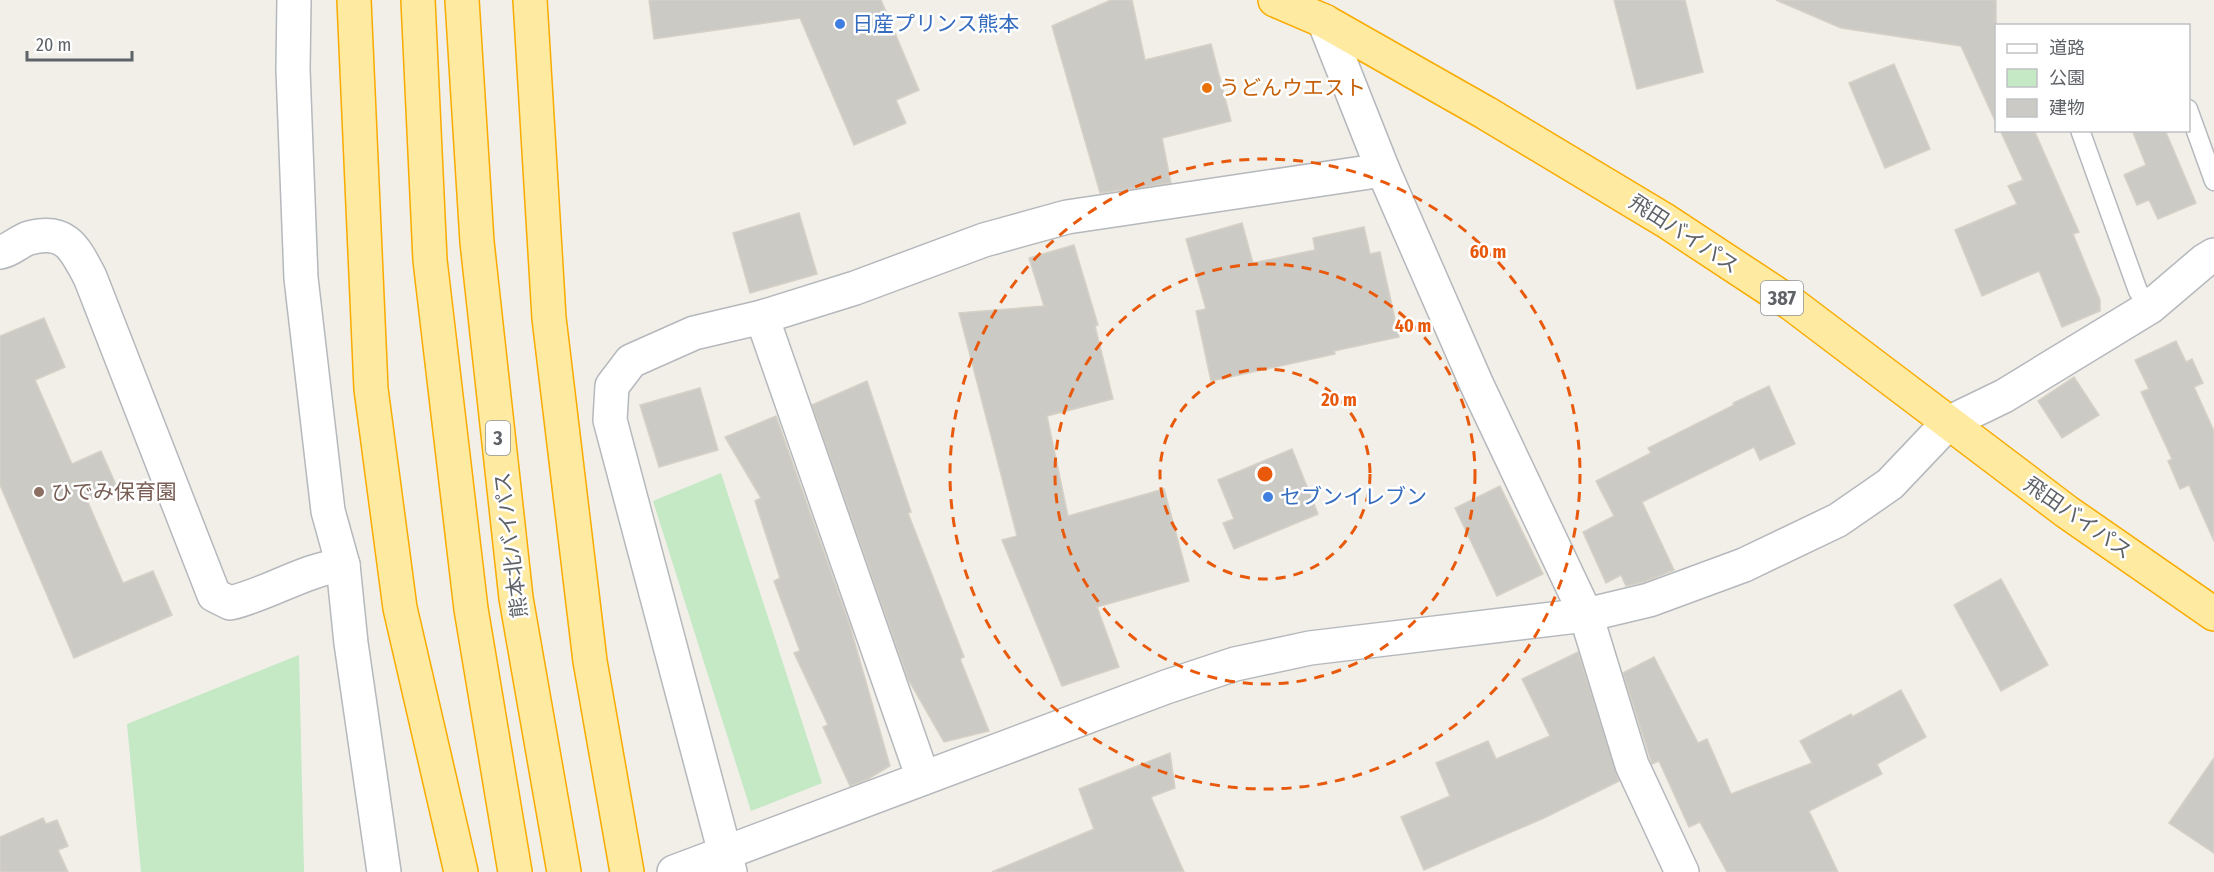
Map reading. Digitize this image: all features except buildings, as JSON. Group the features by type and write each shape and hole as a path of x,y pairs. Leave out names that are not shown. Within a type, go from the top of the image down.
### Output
{"highway":[{"path":"354,0 371,389 400,608 450,834 461,872"},
{"path":"418,0 430,260 471,609 515,872"},
{"name":"熊本北バイパス","path":"462,0 477,242 516,598 564,872"},
{"path":"530,0 549,318 590,661 627,872"},
{"name":"飛田バイパス","path":"1275,0 1324,21 1486,113 1666,221 1792,304 2067,512 2214,614"}],"street":[{"path":"294,0 293,70 301,278 328,511 343,565 352,655 384,872"},
{"path":"1324,21 1383,170 1477,385 1586,615 1632,765 1682,872"},
{"path":"728,862 610,420 612,386 631,361 694,333 762,317 855,288 984,240 1067,217 1383,170"},
{"path":"0,252 29,238 55,236 72,244 90,277 214,595 230,603 248,599 323,568 343,565"},
{"path":"674,872 728,862 922,778 1166,687 1235,664 1310,648 1586,615 1649,600 1744,565 1838,520 1890,484 1948,423 2004,396 2150,307 2211,263"},
{"path":"762,317 922,778"}],"lane":[{"path":"2190,115 2214,181"},
{"path":"2081,132 2138,291 2150,307"}],"green space":[{"path":"721,473 822,783 751,811 653,501"},
{"path":"299,655 304,872 141,872 127,724"}],"place":[{"name":"日産プリンス熊本","path":"840,24"},
{"name":"うどんウエスト","path":"1207,88"},
{"name":"ひでみ保育園","path":"39,492"},
{"name":"セブンイレブン","path":"1268,497"}]}
